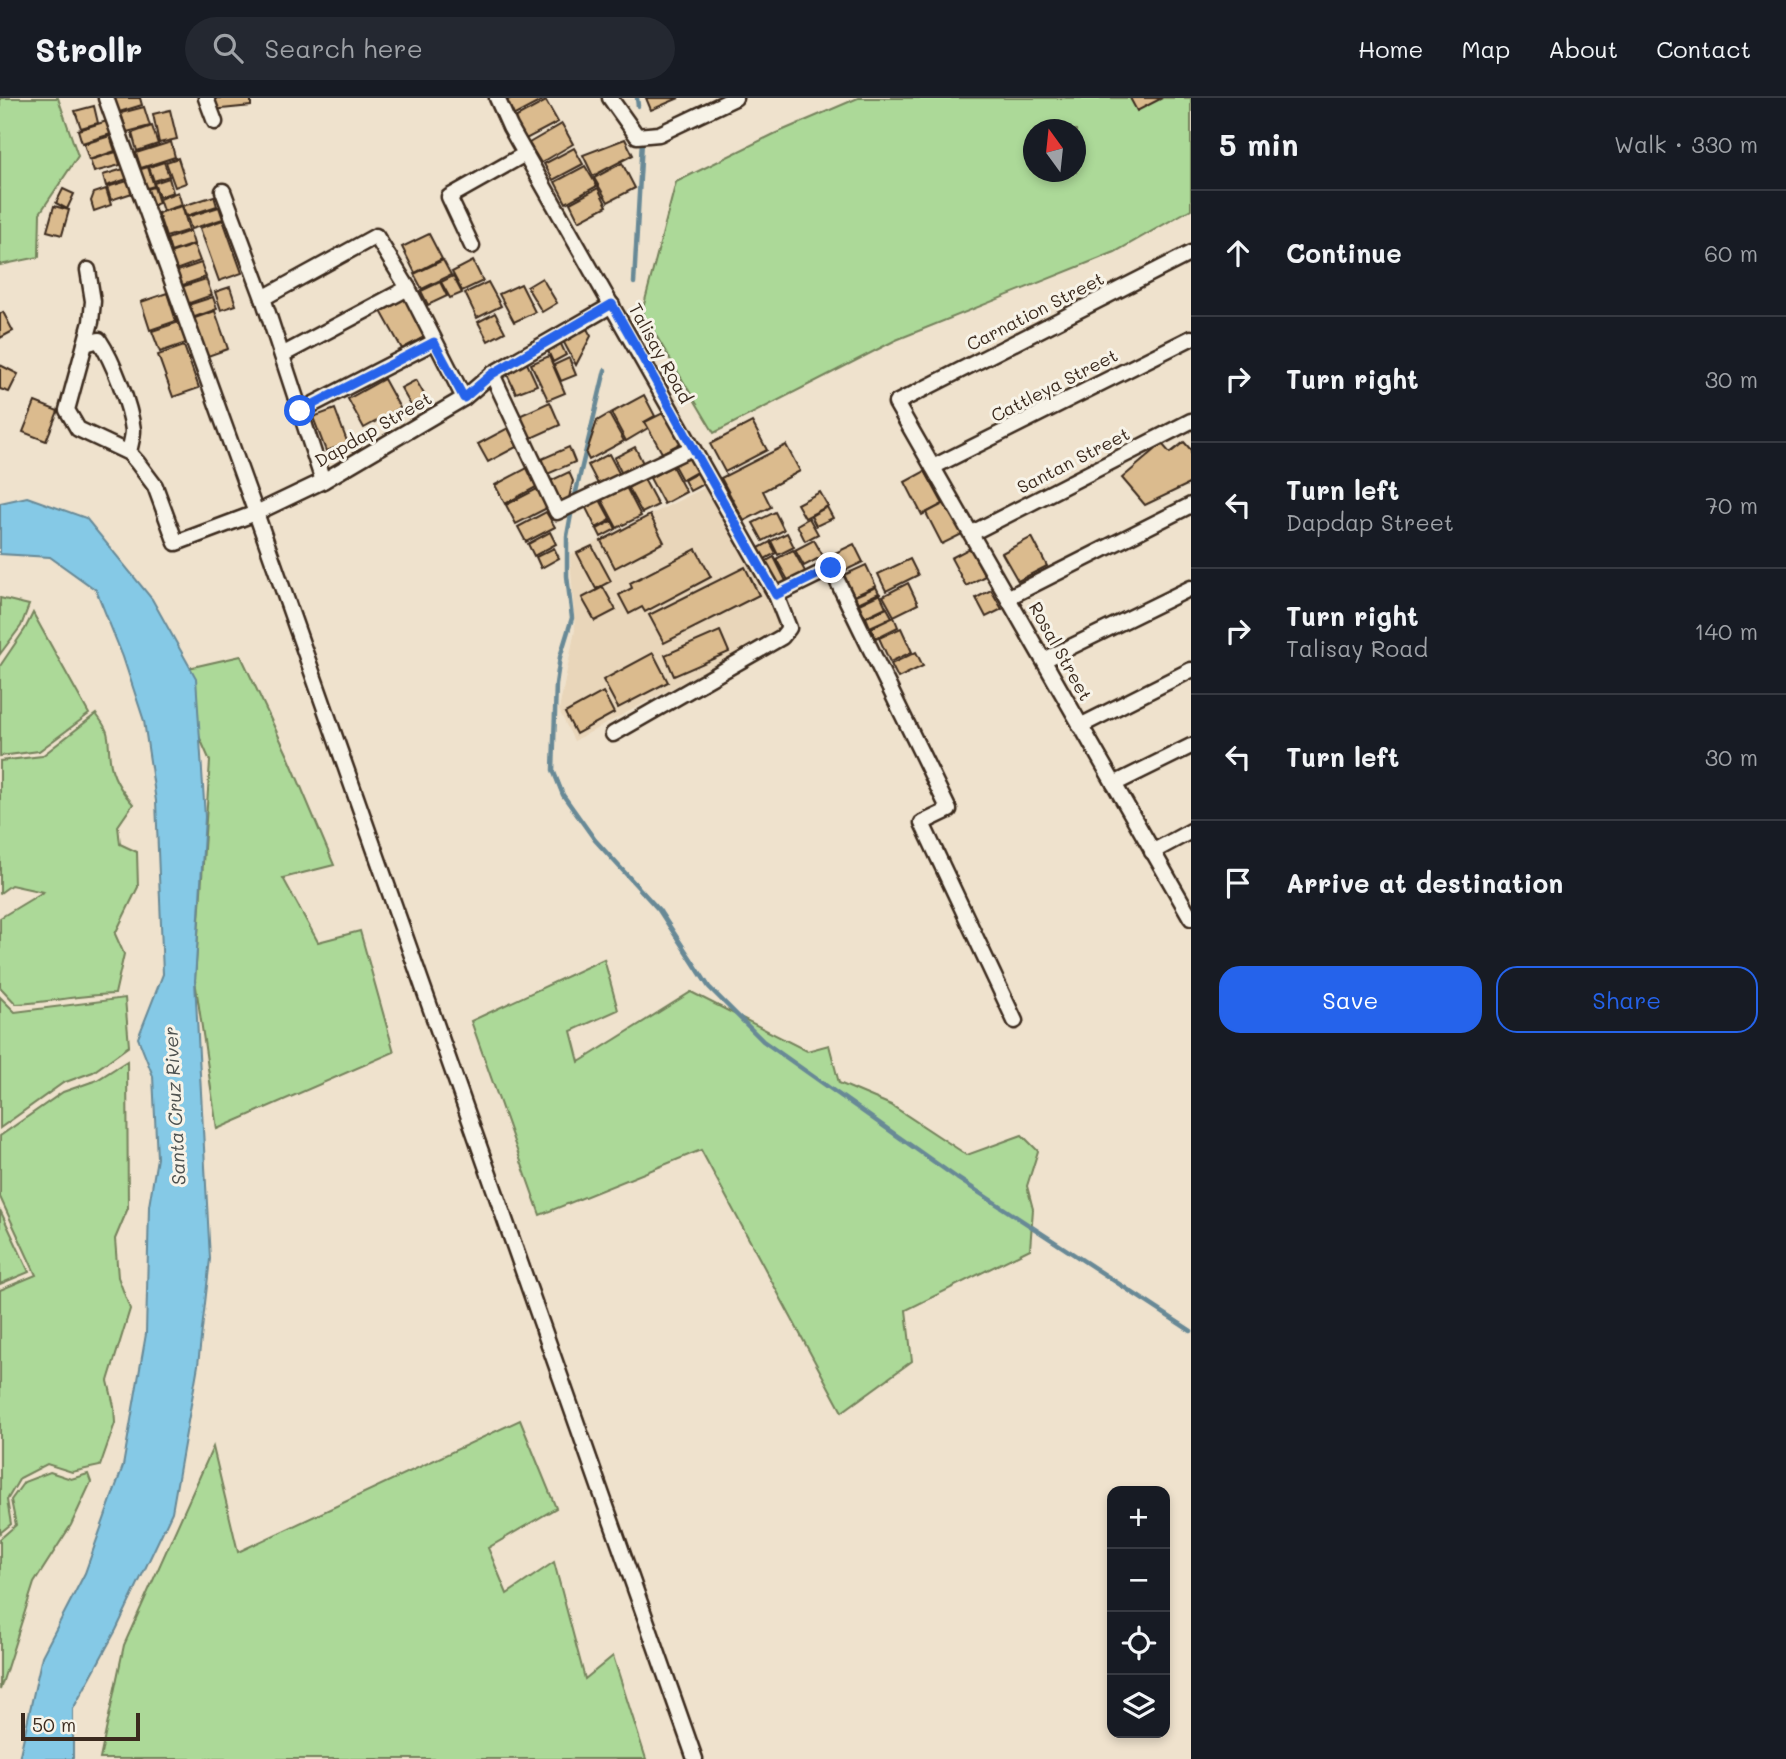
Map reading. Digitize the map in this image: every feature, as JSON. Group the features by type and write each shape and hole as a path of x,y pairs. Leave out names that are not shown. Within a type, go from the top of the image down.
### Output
{"street":[{"path":"106,98 256,513 695,1759"},
{"path":"206,98 215,122"},
{"name":"Talisay Road","path":"497,98 525,154 776,595 789,628 782,637 613,734"},
{"path":"610,98 637,136 659,134 726,100"},
{"path":"472,246 449,197 525,154"},
{"path":"223,191 263,298 323,481"},
{"path":"263,298 376,236 408,288 464,398"},
{"name":"Carnation Street","path":"897,403 1191,253"},
{"path":"85,344 99,340 107,352 131,416 133,434 129,453 78,429 66,410 91,322 93,301 88,270"},
{"path":"282,355 408,288"},
{"name":"Dapdap Street","path":"129,453 155,486 176,543 256,513 323,481 464,398 492,374 612,304"},
{"name":"Cattleya Street","path":"933,467 1191,338"},
{"path":"300,411 434,342"},
{"path":"492,374 557,512 692,448"},
{"name":"Rosal Street","path":"897,403 1152,852 1186,900 1191,918"},
{"name":"Santan Street","path":"972,533 1191,421"},
{"path":"1009,597 1191,505"},
{"path":"776,595 831,568 949,810 922,823 989,971 1015,1021"},
{"path":"1044,660 1191,588"},
{"path":"1080,726 1191,670"},
{"path":"1114,784 1191,746"},
{"path":"1152,852 1191,831"}],"shaded area":[{"path":"706,487 781,624 780,630 574,741 559,710 575,630 570,555"}],"green space":[{"path":"0,98 58,98 78,156 40,213 39,257 0,265"},
{"path":"858,98 1191,98 1191,209 1115,252 896,340 714,433 642,312 676,182 774,134"},
{"path":"0,598 29,605 21,626 0,654"},
{"path":"33,613 89,714 39,751 0,756 0,666"},
{"path":"241,656 288,756 334,865 283,878 318,942 360,931 394,1052 217,1129 195,980 210,761 171,672"},
{"path":"96,714 107,731 115,778 133,804 118,826 120,844 137,852 138,887 115,934 124,954 115,994 16,1004 0,987 0,918 43,892 11,885 0,893 0,761 42,756"},
{"path":"604,959 618,1010 571,1031 579,1062 691,992 807,1051 829,1045 839,1083 891,1105 967,1155 1022,1135 1038,1151 1027,1186 1033,1209 1030,1249 906,1310 912,1361 842,1412 701,1150 540,1215 471,1021"},
{"path":"0,997 15,1012 125,998 129,1046 93,1072 63,1083 0,1128"},
{"path":"127,1061 128,1208 115,1239 118,1277 130,1309 108,1381 115,1423 100,1466 72,1472 47,1464 20,1478 7,1500 11,1524 0,1533 0,1290 36,1275 0,1197 0,1136 63,1092 97,1080"},
{"path":"0,1210 29,1272 0,1284"},
{"path":"520,1420 556,1508 488,1548 507,1594 554,1562 585,1679 613,1656 646,1759 100,1759 124,1645 213,1447 238,1552"},
{"path":"50,1472 71,1479 88,1474 91,1482 71,1525 34,1583 0,1690 0,1539 16,1525 11,1500 24,1482"}],"water":[{"name":"Santa Cruz River","path":"27,497 86,518 152,599 196,678 205,817 195,981 210,1259 198,1365 172,1512 116,1630 73,1709 73,1759 19,1759 42,1656 85,1573 123,1466 146,1334 149,1206 157,1158 153,1076 138,1038 163,974 156,801 144,721 123,657 96,590 50,557 0,554 0,503"}],"building":[{"path":"112,98 140,98 142,105 116,113"},
{"path":"210,98 251,98 251,106 212,110"},
{"path":"511,98 545,99 511,117 503,102"},
{"path":"646,98 679,98 651,110"},
{"path":"1130,98 1162,98 1137,111"},
{"path":"546,101 558,122 524,140 513,119"},
{"path":"94,106 98,123 81,128 75,111"},
{"path":"144,107 150,126 127,132 121,113"},
{"path":"170,110 177,139 159,143 153,114"},
{"path":"107,121 111,134 82,143 78,130"},
{"path":"562,124 573,144 541,163 529,143"},
{"path":"152,126 158,144 137,151 132,133"},
{"path":"110,136 115,151 89,160 84,144"},
{"path":"625,139 633,155 593,176 583,155"},
{"path":"171,142 175,157 141,168 136,153"},
{"path":"574,148 583,164 553,180 544,164"},
{"path":"116,152 120,165 94,172 90,160"},
{"path":"178,158 186,183 175,187 166,162"},
{"path":"164,162 169,176 154,181 149,167"},
{"path":"622,163 635,188 608,202 594,178"},
{"path":"585,166 597,186 566,203 555,182"},
{"path":"148,167 154,186 144,189 138,170"},
{"path":"127,168 130,178 106,186 103,175"},
{"path":"169,178 173,192 159,197 154,183"},
{"path":"131,180 135,192 111,200 107,187"},
{"path":"154,187 159,203 149,206 144,190"},
{"path":"598,188 607,206 579,221 570,203"},
{"path":"63,189 74,194 67,209 56,203"},
{"path":"106,189 111,205 94,211 91,201 94,193"},
{"path":"178,192 182,205 163,211 159,199"},
{"path":"214,196 217,206 186,216 183,206"},
{"path":"54,206 69,210 62,235 47,231"},
{"path":"182,206 189,230 166,237 158,213"},
{"path":"219,207 223,219 191,229 187,217"},
{"path":"223,220 242,273 219,281 200,228"},
{"path":"190,231 194,244 171,252 167,239"},
{"path":"429,234 442,259 415,273 402,247"},
{"path":"194,245 200,261 173,271 167,254"},
{"path":"443,260 451,275 422,289 414,274"},
{"path":"473,261 483,281 462,291 452,272"},
{"path":"201,263 206,277 177,287 172,273"},
{"path":"453,276 462,293 450,298 441,282"},
{"path":"542,278 557,303 542,312 527,287"},
{"path":"206,279 212,295 184,305 178,288"},
{"path":"440,282 447,296 428,305 421,291"},
{"path":"488,282 501,306 477,318 465,293"},
{"path":"521,284 535,312 514,322 499,294"},
{"path":"230,287 236,305 221,310 215,292"},
{"path":"167,293 176,321 150,330 141,302"},
{"path":"213,297 217,309 192,318 188,305"},
{"path":"406,298 426,336 402,349 381,311"},
{"path":"215,311 228,349 205,357 192,319"},
{"path":"3,312 13,331 0,338 0,314"},
{"path":"495,313 505,332 488,341 478,322"},
{"path":"179,322 186,343 160,352 152,331"},
{"path":"586,327 591,336 576,365 562,339"},
{"path":"560,342 566,355 553,362 547,349"},
{"path":"184,346 199,388 173,397 158,355"},
{"path":"549,356 565,393 548,400 531,364"},
{"path":"569,358 576,375 561,381 554,365"},
{"path":"526,361 537,385 516,393 505,370"},
{"path":"0,365 18,374 9,392 0,389"},
{"path":"384,379 400,408 364,428 348,399"},
{"path":"416,380 429,403 414,411 401,388"},
{"path":"644,395 655,416 644,422 648,428 626,441 611,413"},
{"path":"35,402 58,411 46,441 23,432"},
{"path":"550,402 560,425 529,439 519,416"},
{"path":"335,409 348,444 326,451 313,417"},
{"path":"667,411 683,442 662,453 645,422"},
{"path":"609,414 624,441 589,460 586,454 597,421"},
{"path":"752,422 767,450 725,472 710,444"},
{"path":"508,428 518,446 488,462 478,444"},
{"path":"1184,442 1191,450 1191,483 1145,505 1122,478 1162,444 1170,453"},
{"path":"786,445 800,471 763,491 771,507 744,521 721,478"},
{"path":"569,447 575,462 543,476 537,461"},
{"path":"635,447 644,465 623,476 614,458"},
{"path":"688,452 698,471 682,480 671,460"},
{"path":"609,454 620,475 599,486 588,465"},
{"path":"672,466 686,492 664,504 650,478"},
{"path":"529,467 538,486 505,504 495,485"},
{"path":"925,471 943,504 922,515 905,482"},
{"path":"569,472 573,481 569,498 558,504 548,482"},
{"path":"699,472 705,483 690,491 684,480"},
{"path":"644,479 658,505 642,513 628,488"},
{"path":"625,485 641,516 617,528 601,498"},
{"path":"537,489 547,508 516,524 506,505"},
{"path":"820,492 828,506 805,518 797,504"},
{"path":"599,498 611,520 596,528 585,506"},
{"path":"945,503 962,534 942,544 926,513"},
{"path":"827,507 833,518 816,526 811,516"},
{"path":"546,512 555,527 526,542 518,527"},
{"path":"775,512 784,530 763,541 753,523"},
{"path":"650,515 664,542 615,568 601,541"},
{"path":"809,518 818,534 805,541 797,525"},
{"path":"612,521 616,529 601,537 597,529"},
{"path":"550,532 556,544 534,556 528,544"},
{"path":"787,533 794,547 778,555 771,541"},
{"path":"1032,537 1047,566 1018,581 1002,553"},
{"path":"814,540 823,556 804,566 795,550"},
{"path":"770,542 776,553 763,560 757,549"},
{"path":"854,544 863,562 842,572 833,554"},
{"path":"592,546 611,581 596,589 577,553"},
{"path":"554,548 559,558 541,568 536,557"},
{"path":"970,548 985,576 966,586 951,558"},
{"path":"696,549 711,577 645,612 642,607 629,614 619,595 632,588 630,583"},
{"path":"793,550 806,573 789,582 776,559"},
{"path":"774,557 788,585 780,589 765,562"},
{"path":"910,559 918,575 886,591 878,574"},
{"path":"866,565 876,586 854,596 844,575"},
{"path":"745,567 759,595 664,643 649,615"},
{"path":"908,583 918,604 894,616 883,596"},
{"path":"603,587 616,610 595,621 582,598"},
{"path":"876,587 879,593 858,603 855,596"},
{"path":"991,590 1002,609 986,617 976,598"},
{"path":"880,594 886,607 865,617 859,604"},
{"path":"887,608 892,617 870,627 866,617"},
{"path":"894,617 898,627 876,638 871,628"},
{"path":"901,628 912,652 890,662 879,638"},
{"path":"720,631 729,652 674,676 665,655"},
{"path":"916,652 923,666 898,678 891,664"},
{"path":"653,653 668,682 618,708 603,680"},
{"path":"603,692 614,713 576,734 565,713"}],"waterway":[{"path":"637,98 638,106"},
{"path":"634,283 642,141"},
{"path":"574,500 605,370"},
{"path":"572,509 567,536 567,576 572,618 560,657 556,684 553,770 563,795 595,840 659,910 709,987 763,1041 957,1178 1191,1331"}],"route":[{"path":"300,411 434,342 464,398 492,374 612,304 776,595 831,568"}]}
